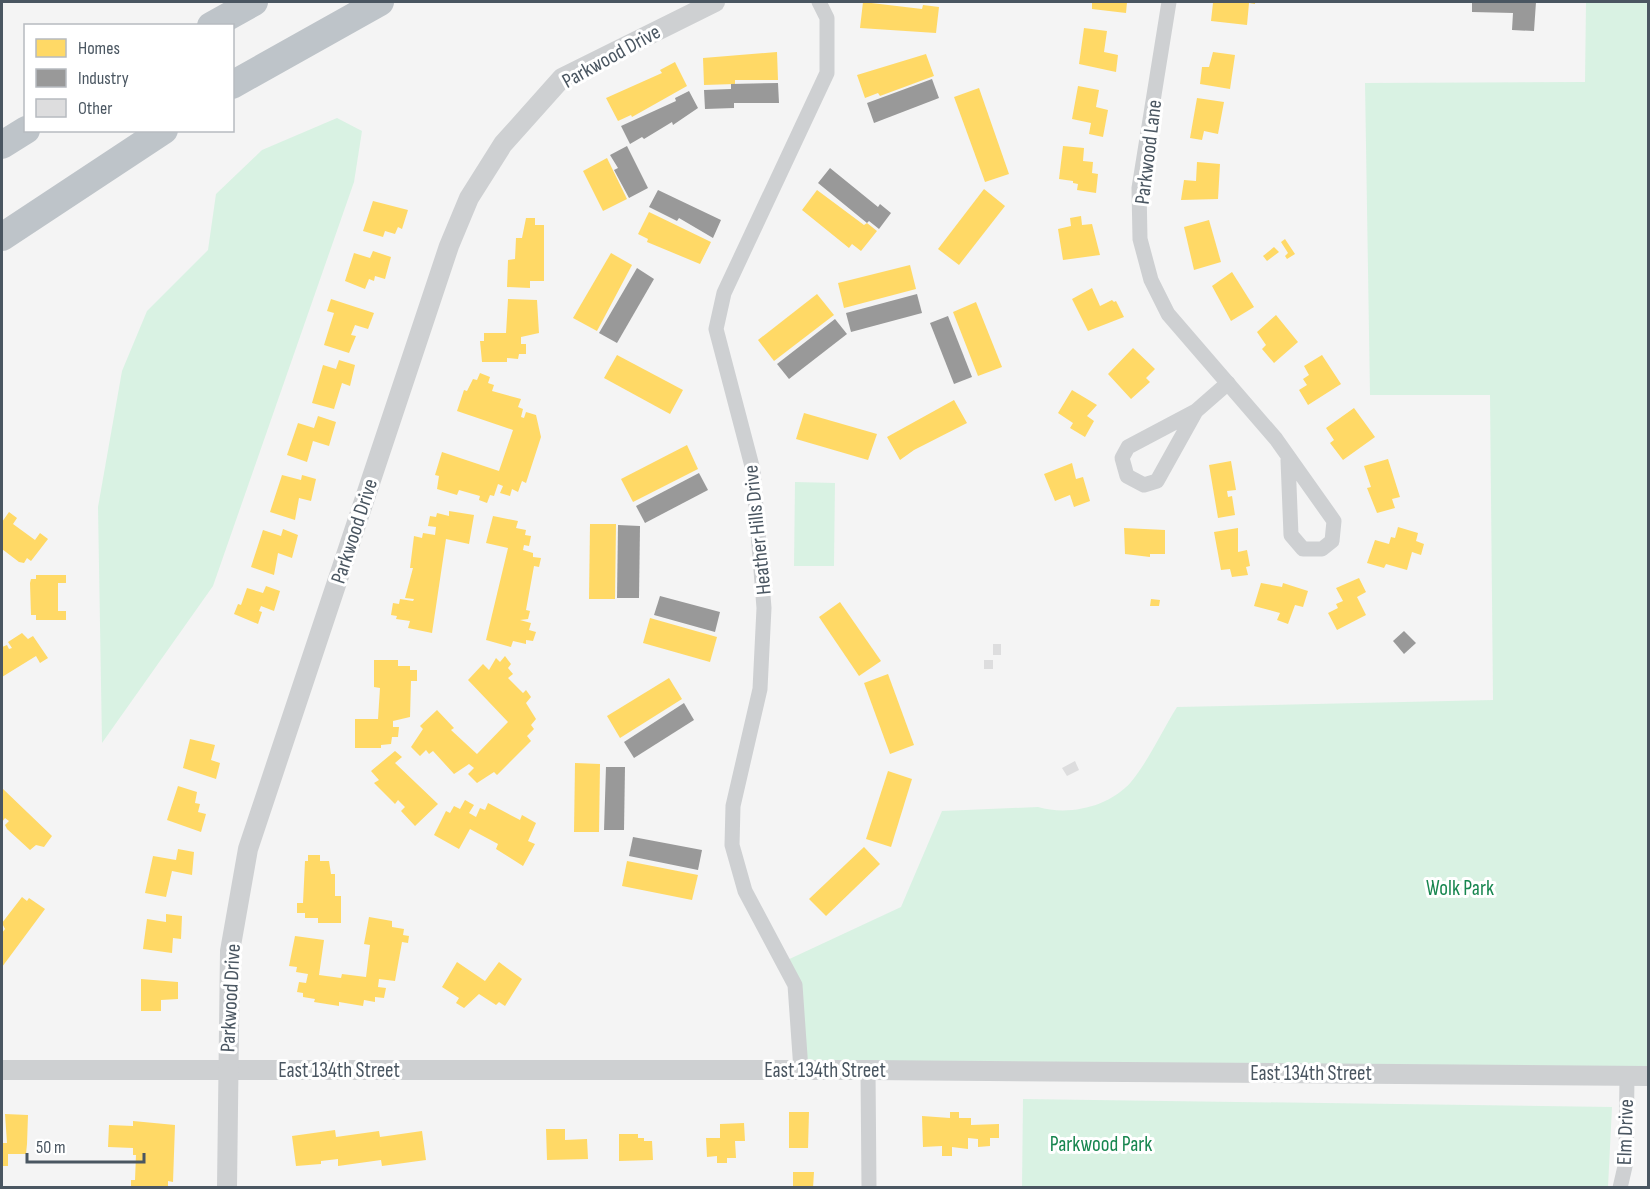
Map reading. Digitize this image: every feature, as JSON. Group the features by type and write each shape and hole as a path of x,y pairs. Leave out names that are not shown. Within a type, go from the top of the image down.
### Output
{"highway":[{"path":"215,24 254,2"},
{"path":"235,83 380,2"},
{"path":"2,131 24,121"},
{"path":"2,145 24,131"},
{"path":"2,214 147,132"},
{"path":"2,237 161,132"}],"street":[{"name":"Parkwood Drive","path":"227,1188 226,1070 230,951 248,849 448,246 469,198 503,144 562,78 715,2"},
{"name":"Heather Hills Drive","path":"801,1070 795,985 745,891 732,846 733,806 760,690 764,609 753,470 717,328 724,293 827,73 826,18 819,2"},
{"name":"Parkwood Lane","path":"1169,2 1139,188 1140,239 1151,280 1168,314 1276,439 1288,460 1334,521 1332,541 1322,549 1303,549 1291,534 1288,460"},
{"path":"1196,411 1157,481 1144,485 1127,476 1122,458 1128,447 1196,411 1228,383"},
{"name":"East 134th Street","path":"2,1070 868,1070 1648,1076"},
{"path":"868,1070 869,1188"},
{"name":"Elm Drive","path":"1620,1188 1626,1162 1627,1076"}],"green space":[{"name":"Wolk Park","path":"1586,2 1648,2 1648,1076 801,1070 795,985 783,962 901,907 942,811 1038,807 1050,810 1075,810 1112,798 1122,791 1138,773 1177,707 1493,700 1490,395 1370,395 1365,83 1585,82"},
{"path":"337,118 362,131 354,182 213,586 102,743 98,507 122,371 147,311 208,250 216,194 262,150"},
{"path":"795,482 835,483 834,566 794,566"},
{"name":"Parkwood Park","path":"1023,1099 1612,1107 1608,1187 1022,1187"}],"building: Homes":[{"path":"863,2 922,9 923,5 939,7 936,33 860,28"},
{"path":"1092,2 1127,2 1126,13 1092,9"},
{"path":"1255,2 1255,4 1249,3 1247,25 1211,21 1213,3"},
{"path":"1084,28 1107,31 1104,52 1118,55 1116,72 1079,64"},
{"path":"777,52 778,80 735,80 735,84 704,85 703,58"},
{"path":"1213,52 1235,55 1230,89 1200,84 1202,67 1209,67"},
{"path":"926,54 934,76 880,96 878,93 865,98 857,75"},
{"path":"675,62 687,86 632,117 631,115 618,121 606,98 662,73 660,70"},
{"path":"1078,86 1099,90 1096,107 1108,110 1103,137 1089,134 1091,123 1072,119"},
{"path":"979,88 1009,174 985,182 954,97"},
{"path":"1197,98 1224,102 1218,134 1204,131 1202,140 1190,138"},
{"path":"1063,146 1084,148 1083,161 1093,162 1092,173 1098,174 1096,193 1077,190 1078,184 1059,179"},
{"path":"607,158 627,199 603,211 583,171"},
{"path":"1197,162 1220,164 1218,199 1181,200 1184,180 1196,181"},
{"path":"984,189 1005,206 959,265 938,249"},
{"path":"817,190 864,225 867,223 877,231 861,251 852,244 849,248 802,210"},
{"path":"373,201 408,210 402,229 398,227 395,234 385,231 383,237 363,231"},
{"path":"649,212 711,242 700,264 647,242 648,239 638,234"},
{"path":"1081,216 1082,225 1092,224 1100,255 1063,260 1058,229 1071,226 1070,218"},
{"path":"526,218 535,218 535,225 544,225 544,281 530,281 530,288 507,287 508,260 515,259 516,238 522,238"},
{"path":"1209,220 1221,262 1194,270 1184,227"},
{"path":"1285,239 1295,254 1287,259 1285,256 1288,253 1281,242"},
{"path":"1274,247 1279,252 1267,261 1263,256"},
{"path":"373,251 391,257 385,279 375,276 374,281 369,279 365,289 345,281 354,253 370,258"},
{"path":"611,253 632,265 597,331 573,318"},
{"path":"910,265 916,289 844,308 838,283"},
{"path":"1232,272 1254,307 1231,321 1212,286"},
{"path":"1092,288 1100,306 1112,300 1116,301 1124,317 1088,331 1072,299"},
{"path":"817,294 834,315 774,361 758,340"},
{"path":"331,299 374,313 368,329 355,325 351,335 356,336 349,353 324,345 334,313 327,311"},
{"path":"508,299 537,300 539,333 521,337 521,344 526,344 526,354 519,354 518,359 507,358 507,362 482,362 480,341 484,341 484,333 506,333"},
{"path":"976,302 1002,367 978,376 953,312"},
{"path":"1276,315 1298,342 1274,363 1262,349 1266,345 1257,332"},
{"path":"1133,348 1155,369 1146,378 1150,382 1131,399 1108,374"},
{"path":"617,355 683,390 670,414 604,378"},
{"path":"1322,355 1341,384 1308,405 1299,390 1307,385 1303,379 1309,375 1304,366"},
{"path":"339,360 355,365 350,386 342,383 334,409 312,403 323,365 336,369"},
{"path":"480,373 490,377 488,383 494,385 492,391 521,399 518,407 523,409 521,417 524,418 526,412 536,415 541,437 526,483 522,481 518,492 512,489 510,496 500,493 503,486 498,484 494,496 490,495 487,503 479,500 480,496 459,490 457,495 437,489 439,476 435,475 442,452 499,471 513,430 457,411 464,390 467,391 473,379 477,380"},
{"path":"1072,390 1097,405 1087,416 1094,421 1085,437 1070,428 1073,423 1058,413"},
{"path":"954,400 967,423 914,450 900,460 887,437"},
{"path":"1354,408 1375,437 1343,460 1330,443 1334,440 1326,428"},
{"path":"804,413 877,434 868,460 796,439"},
{"path":"318,416 336,422 329,446 313,441 307,462 287,455 298,423 314,428"},
{"path":"687,445 698,469 633,502 621,479"},
{"path":"1388,459 1400,497 1392,499 1395,508 1377,513 1367,488 1371,487 1364,466"},
{"path":"1231,461 1236,490 1227,491 1228,497 1232,496 1235,515 1218,518 1209,465"},
{"path":"1072,463 1076,479 1083,477 1090,501 1074,507 1070,495 1055,501 1044,474"},
{"path":"282,475 301,480 302,475 316,479 311,501 299,498 295,520 270,512"},
{"path":"449,511 474,515 469,544 446,539 432,633 408,628 410,621 396,619 397,616 391,615 393,603 399,604 400,599 413,601 414,599 405,598 413,568 410,568 414,536 422,538 423,533 435,535 436,527 428,526 430,516 436,517 437,513 449,516"},
{"path":"9,512 17,518 13,524 35,540 40,533 48,539 31,561 27,558 24,563 19,562 2,549 2,522"},
{"path":"493,516 518,521 516,528 526,530 525,535 531,536 529,546 524,545 523,550 533,553 533,557 541,558 539,567 534,566 526,610 530,611 528,619 520,620 531,623 529,630 536,632 533,641 526,640 526,644 513,641 511,647 486,640 508,548 486,543"},
{"path":"590,524 616,524 615,599 589,599"},
{"path":"1398,527 1418,533 1416,541 1424,544 1421,555 1412,552 1407,570 1386,564 1384,568 1367,563 1375,540 1389,544 1391,537 1395,538"},
{"path":"1124,528 1165,530 1165,554 1150,554 1150,557 1125,554"},
{"path":"1238,528 1238,552 1247,550 1250,566 1246,567 1248,575 1232,577 1230,569 1221,570 1214,532"},
{"path":"283,529 298,535 292,558 278,553 274,575 251,567 263,530 281,536"},
{"path":"36,575 66,575 66,583 58,583 58,611 66,611 66,620 36,620 36,615 31,615 30,583 31,579 36,579"},
{"path":"1359,578 1366,592 1357,597 1366,615 1337,630 1328,613 1338,608 1336,604 1343,601 1336,588"},
{"path":"1261,583 1282,587 1283,583 1308,591 1303,607 1295,605 1288,624 1277,620 1280,613 1254,606"},
{"path":"266,586 280,591 274,611 261,606 259,611 262,612 258,624 234,614 238,604 241,605 247,588 263,593"},
{"path":"1151,599 1160,600 1159,606 1150,606"},
{"path":"840,602 881,661 859,676 819,617"},
{"path":"650,618 717,637 710,662 643,643"},
{"path":"22,633 28,639 33,636 48,658 40,663 36,656 2,677 2,647 7,645 9,649 12,648 8,642"},
{"path":"505,656 511,664 508,668 513,674 508,678 523,693 526,690 531,697 526,703 536,719 531,725 534,729 527,736 531,741 497,775 494,772 477,783 468,774 474,768 469,764 454,774 433,751 429,754 426,750 420,756 411,747 423,729 420,726 437,710 454,728 451,730 477,754 508,722 468,680 483,664 489,670 496,658 500,662"},
{"path":"374,660 398,660 398,666 410,666 410,670 417,670 417,681 411,681 410,717 393,721 393,727 399,727 398,737 392,737 391,744 381,745 381,748 355,748 355,719 378,719 380,688 374,687"},
{"path":"888,674 914,745 890,754 864,683"},
{"path":"669,678 682,699 620,738 607,716"},
{"path":"190,739 215,745 211,760 220,763 216,779 183,768"},
{"path":"395,751 402,757 395,763 438,804 415,826 401,811 405,807 398,800 395,804 374,783 379,780 371,771"},
{"path":"575,763 600,764 599,832 574,832"},
{"path":"888,771 912,779 891,847 866,839"},
{"path":"178,786 197,792 195,803 200,804 198,812 206,814 201,832 167,820"},
{"path":"2,788 52,836 44,847 36,845 30,850 7,829 5,825 9,821 5,818 2,822"},
{"path":"465,800 474,805 469,813 476,817 480,808 485,810 488,803 520,820 522,815 536,823 528,841 535,844 523,866 496,849 498,844 470,829 459,849 434,835 446,811 450,813 454,806 460,809"},
{"path":"864,847 880,864 826,916 809,899"},
{"path":"178,849 194,852 192,875 172,871 166,897 145,893 153,856 176,860"},
{"path":"308,855 320,855 320,861 329,861 331,874 335,874 335,896 341,896 341,923 318,923 318,918 305,918 305,913 297,913 297,903 303,903 305,861 308,861"},
{"path":"627,861 698,875 692,900 622,886"},
{"path":"22,897 27,901 29,898 45,909 2,967 2,933 5,929 2,923"},
{"path":"166,914 182,916 181,939 173,938 172,953 143,949 147,919 166,922"},
{"path":"369,917 392,921 392,927 404,929 403,935 409,936 408,943 402,942 395,981 379,979 378,987 386,988 384,998 375,997 375,1002 364,1000 363,1006 339,1002 339,1006 314,1002 315,999 303,997 303,993 297,992 299,982 306,983 308,974 296,972 297,967 289,966 295,936 324,940 319,975 341,978 342,974 366,977 370,945 364,944"},
{"path":"457,962 485,981 499,962 522,979 505,1006 499,1002 496,1005 479,994 464,1008 456,1003 459,998 442,987"},
{"path":"141,979 178,982 178,999 161,1000 161,1011 141,1011"},
{"path":"789,1112 809,1112 808,1148 789,1148"},
{"path":"950,1112 959,1112 959,1118 971,1118 971,1125 999,1124 999,1138 990,1138 990,1146 978,1147 978,1139 968,1138 968,1149 952,1147 952,1156 942,1156 942,1146 923,1147 922,1116 950,1118"},
{"path":"5,1114 28,1115 27,1144 26,1154 8,1154 8,1166 2,1166 2,1143 7,1143"},
{"path":"133,1121 175,1125 173,1182 168,1181 168,1188 131,1188 131,1180 135,1180 136,1155 133,1155 133,1148 108,1147 109,1125 133,1126"},
{"path":"744,1123 745,1141 735,1141 736,1158 727,1158 727,1163 717,1163 717,1156 707,1157 706,1138 720,1138 720,1124"},
{"path":"546,1129 565,1129 565,1140 587,1139 588,1159 547,1160"},
{"path":"335,1130 336,1137 379,1131 380,1137 422,1131 426,1160 382,1166 381,1160 338,1166 338,1159 321,1161 321,1164 296,1166 292,1136"},
{"path":"619,1134 638,1134 638,1138 644,1138 644,1141 652,1141 653,1160 619,1161"},
{"path":"793,1172 814,1172 813,1188 793,1188"}],"building: Industry":[{"path":"1472,2 1536,2 1534,31 1512,30 1513,13 1472,12"},
{"path":"932,79 939,98 874,123 867,103"},
{"path":"778,83 779,103 734,103 734,108 705,109 704,90 731,89 731,84"},
{"path":"689,91 698,108 673,125 672,122 644,139 642,137 630,144 621,126 676,101 675,98"},
{"path":"627,146 648,188 629,198 614,170 618,168 610,155"},
{"path":"830,168 878,207 880,204 891,213 879,229 869,221 867,223 818,183"},
{"path":"658,190 721,220 713,238 679,218 677,221 649,207"},
{"path":"637,268 654,279 617,343 599,333"},
{"path":"917,294 922,313 851,332 846,313"},
{"path":"948,316 972,377 954,384 930,323"},
{"path":"835,319 847,334 789,379 777,364"},
{"path":"699,473 708,490 645,523 636,506"},
{"path":"618,525 640,526 639,598 617,598"},
{"path":"660,596 720,612 715,632 654,615"},
{"path":"1404,631 1416,643 1404,654 1393,641"},
{"path":"684,703 694,720 634,758 624,742"},
{"path":"606,767 625,767 624,830 604,830"},
{"path":"633,837 702,850 698,870 629,856"}],"building: Other":[{"path":"993,644 1001,644 1001,655 993,655"},
{"path":"984,660 993,660 993,669 984,669"},
{"path":"1075,761 1079,770 1067,776 1062,768"}]}
